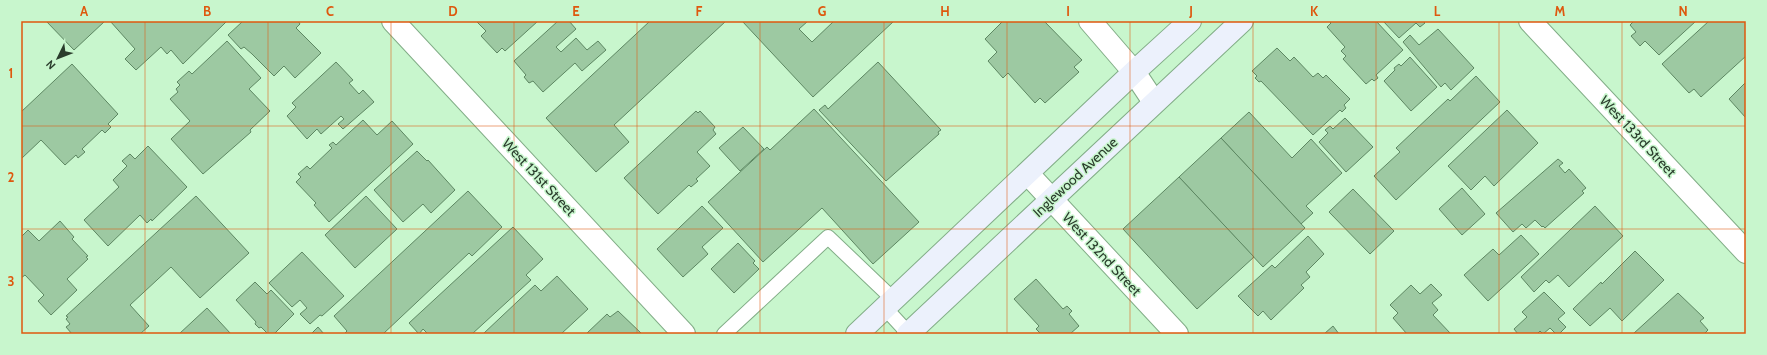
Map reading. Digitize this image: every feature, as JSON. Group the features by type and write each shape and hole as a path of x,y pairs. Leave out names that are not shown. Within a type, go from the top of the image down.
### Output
{"main road":[{"path":"857,334 1190,21"},
{"name":"Inglewood Avenue","path":"908,334 1242,21"}],"street":[{"name":"West 131st Street","path":"393,21 684,334"},
{"path":"1090,21 1134,72 1154,102"},
{"name":"West 133rd Street","path":"1530,21 1746,252"},
{"name":"West 132nd Street","path":"1028,174 1177,334"}],"lane":[{"path":"724,334 828,237 889,304 908,334"}],"building":[{"path":"46,21 105,21 74,50"},
{"path":"110,21 226,22 183,64 171,50 167,54 161,47 136,70 125,59 135,49"},
{"path":"243,21 298,21 300,24 296,28 321,53 295,78 284,66 274,76 244,47 241,49 228,35"},
{"path":"476,21 538,21 505,51 502,48 497,53 481,36 486,31"},
{"path":"558,21 569,21 576,29 556,47 561,52 576,38 587,50 598,41 606,50 582,71 575,63 543,92 533,81 529,83 524,77 526,75 514,61"},
{"path":"650,21 726,21 614,125 629,142 596,172 546,118"},
{"path":"742,21 808,21 799,29 812,42 834,21 894,21 813,97"},
{"path":"1003,21 1044,21 1082,60 1074,67 1079,72 1045,103 1040,98 1035,103 1008,73 1003,78 988,61 997,52 985,39"},
{"path":"1329,21 1376,21 1403,50 1376,75 1378,78 1374,81 1372,79 1366,84 1343,59 1346,56 1341,51 1345,47 1327,27 1331,23"},
{"path":"1383,21 1423,21 1425,23 1420,27 1416,23 1399,38"},
{"path":"1634,21 1696,21 1659,55 1645,41 1640,46 1631,36 1636,32 1630,25"},
{"path":"1709,21 1746,21 1746,56 1701,97 1694,89 1689,93 1662,64"},
{"path":"1438,29 1474,68 1451,90 1445,83 1441,87 1403,42 1410,35 1419,45"},
{"path":"227,41 261,78 249,89 270,111 250,130 251,132 203,174 171,139 190,121 170,99 178,92 176,89 180,85 177,82 189,71 192,74"},
{"path":"1277,48 1290,61 1294,57 1313,77 1318,73 1323,78 1326,75 1350,99 1344,105 1346,108 1342,112 1340,110 1313,135 1261,81 1259,82 1255,78 1257,76 1252,71"},
{"path":"1410,57 1437,87 1411,111 1384,81 1395,70 1394,68 1399,64 1401,66"},
{"path":"336,62 353,80 349,83 359,94 363,90 374,102 343,129 338,124 344,119 341,116 321,134 317,129 307,139 287,116 296,107 292,103"},
{"path":"878,62 941,130 938,132 939,134 886,181 819,110 825,105 828,109"},
{"path":"72,64 118,114 108,124 111,127 105,133 102,130 82,149 85,152 78,158 76,155 65,165 41,140 21,159 21,112"},
{"path":"1476,76 1500,102 1396,200 1374,176 1400,152 1396,148 1448,99 1450,101"},
{"path":"1746,82 1746,118 1729,99"},
{"path":"814,109 919,222 873,264 822,208 763,262 708,202 767,147 770,150"},
{"path":"1507,110 1538,143 1494,186 1485,176 1471,190 1448,166"},
{"path":"696,111 698,113 700,111 715,127 713,130 716,134 697,152 710,166 696,179 698,181 691,187 689,185 658,214 624,178"},
{"path":"1249,112 1292,158 1311,139 1342,173 1306,206 1313,213 1301,224 1221,138"},
{"path":"1345,118 1373,147 1346,172 1319,142 1328,133 1325,130 1330,126 1333,129"},
{"path":"363,120 377,135 392,121 413,144 329,222 314,205 316,203 296,182 301,177 298,174 307,166 310,169 332,148 329,145 333,142 336,145"},
{"path":"743,127 764,149 740,171 719,148"},
{"path":"1221,138 1305,228 1263,267 1179,177"},
{"path":"148,146 187,187 152,221 151,219 147,223 140,215 108,246 84,220 119,187 113,180 127,166 122,161 130,154 135,159"},
{"path":"417,151 427,161 428,160 455,190 431,213 423,204 403,222 374,190"},
{"path":"1558,159 1563,163 1559,166 1565,173 1569,169 1586,188 1582,191 1584,193 1545,228 1535,220 1526,228 1522,224 1513,232 1496,213"},
{"path":"1179,177 1254,257 1197,309 1123,229"},
{"path":"1462,188 1485,214 1462,235 1439,209"},
{"path":"1353,189 1394,231 1370,254 1329,212"},
{"path":"468,191 502,227 472,256 469,253 383,334 344,334 347,331 334,316"},
{"path":"196,196 249,253 200,298 171,267 130,305 149,326 140,334 72,334 66,327 70,324 66,319 68,317 66,316"},
{"path":"366,196 397,229 355,268 325,235"},
{"path":"702,206 723,228 702,247 708,254 683,277 657,249"},
{"path":"1595,206 1623,236 1569,287 1558,275 1549,283 1546,280 1534,292 1521,277"},
{"path":"60,221 74,237 72,239 88,256 86,257 88,259 67,279 77,290 51,315 38,301 44,295 25,275 21,278 21,237 28,230 39,241"},
{"path":"513,227 543,259 526,275 531,280 472,334 428,334 423,329 419,334 409,323"},
{"path":"1521,235 1539,254 1488,301 1464,275 1493,249 1499,255"},
{"path":"1308,236 1324,254 1306,272 1310,277 1301,285 1304,288 1271,320 1263,311 1258,316 1238,296 1272,265 1275,268"},
{"path":"738,243 755,261 753,263 759,269 734,293 711,269"},
{"path":"1635,251 1664,280 1622,321 1610,308 1590,326 1573,309 1601,282 1602,284"},
{"path":"302,252 344,296 322,316 320,315 310,324 300,314 307,308 300,300 292,307 269,283"},
{"path":"557,276 588,309 561,334 483,334 535,285 541,291"},
{"path":"1036,279 1063,309 1067,306 1072,311 1069,314 1079,326 1070,334 1041,334 1036,329 1039,326 1014,299"},
{"path":"255,282 267,294 271,290 294,314 274,334 268,334 261,327 259,328 255,324 256,322 236,300"},
{"path":"1431,284 1442,295 1432,303 1438,310 1433,315 1451,334 1407,334 1393,318 1398,313 1390,305 1411,285 1420,294"},
{"path":"1544,292 1565,313 1558,319 1566,327 1559,334 1556,334 1550,328 1543,334 1540,331 1537,334 1518,334 1514,329 1527,317 1522,312"},
{"path":"1678,293 1704,318 1700,321 1708,330 1704,334 1633,334"},
{"path":"207,308 231,334 179,334"},
{"path":"618,311 642,334 586,334 607,314 610,317"},
{"path":"1333,326 1339,334 1324,334"},
{"path":"318,327 324,334 311,334"}]}
